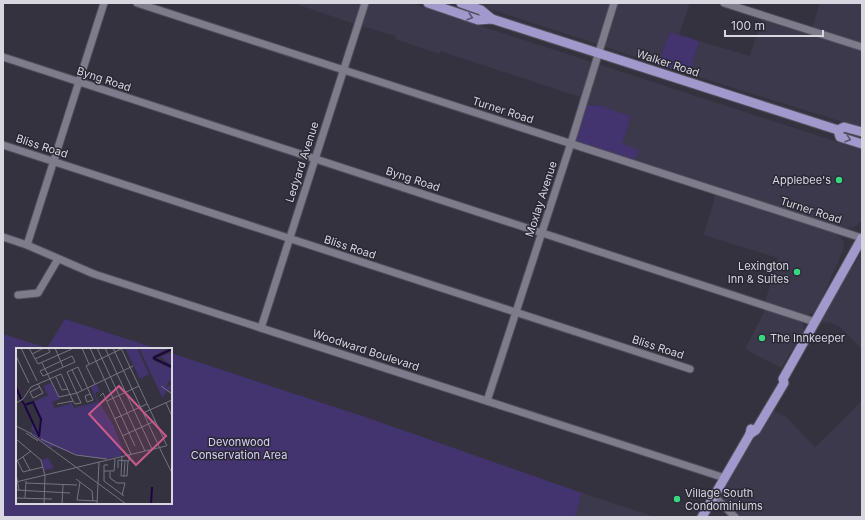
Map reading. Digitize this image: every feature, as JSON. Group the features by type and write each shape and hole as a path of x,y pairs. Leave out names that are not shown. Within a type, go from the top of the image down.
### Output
{"main road":[{"name":"Walker Road","path":"428,3 449,6 478,20 492,19"},
{"name":"Walker Road","path":"461,3 481,10 492,19 838,130 844,127 862,132"},
{"name":"Walker Road","path":"838,130 840,137 862,144"},
{"path":"702,517 750,434 756,430 784,383 783,379 862,238"}],"street":[{"path":"27,245 104,3"},
{"name":"Turner Road","path":"137,3 862,238"},
{"name":"Ledyard Avenue","path":"261,328 365,3"},
{"name":"Moxlay Avenue","path":"487,401 571,143 614,3"},
{"path":"724,3 862,47"},
{"name":"Byng Road","path":"3,57 815,322"},
{"name":"Bliss Road","path":"3,145 690,369"},
{"name":"Woodward Boulevard","path":"3,237 27,245 94,274 724,478"},
{"path":"18,295 38,293 58,259"},
{"path":"714,496 735,517"}],"shaded area":[{"path":"293,3 361,3 355,24"},
{"path":"369,3 410,3 862,150 862,219 855,227 844,228 791,211 835,233 844,243 843,250 818,308 811,314 805,315 765,302 778,258 704,235 716,193 688,178 618,155 631,116 601,106 579,103 580,97 440,51 439,54 395,39 396,36 362,26"},
{"path":"472,3 690,3 679,35 670,32 661,56 660,65"},
{"path":"820,3 862,3 862,128 689,74 699,41 750,56 764,12 812,28"},
{"path":"862,253 862,349 839,326 824,322 816,326 841,283"},
{"path":"766,309 799,320 803,324 804,330 781,368 745,349"},
{"path":"862,401 862,517 741,517 720,496 773,406 775,412 786,417 815,447"},
{"path":"582,493 631,509 655,517 575,517"}],"green space":[{"path":"670,32 699,41 689,74 660,65 661,56"},
{"path":"585,105 601,106 631,116 622,144 640,150 634,160 578,143 575,135"},
{"name":"Devonwood Conservation Area","path":"65,319 155,348 47,348"},
{"name":"Devonwood Conservation Area","path":"3,334 47,348 16,348 16,504 172,504 172,353 371,419 582,493 575,517 3,517"}],"place":[{"name":"Applebee's","path":"839,180"},
{"name":"Lexington Inn & Suites","path":"797,272"},
{"name":"The Innkeeper","path":"762,338"},
{"name":"Village South Condominiums","path":"677,499"}]}
